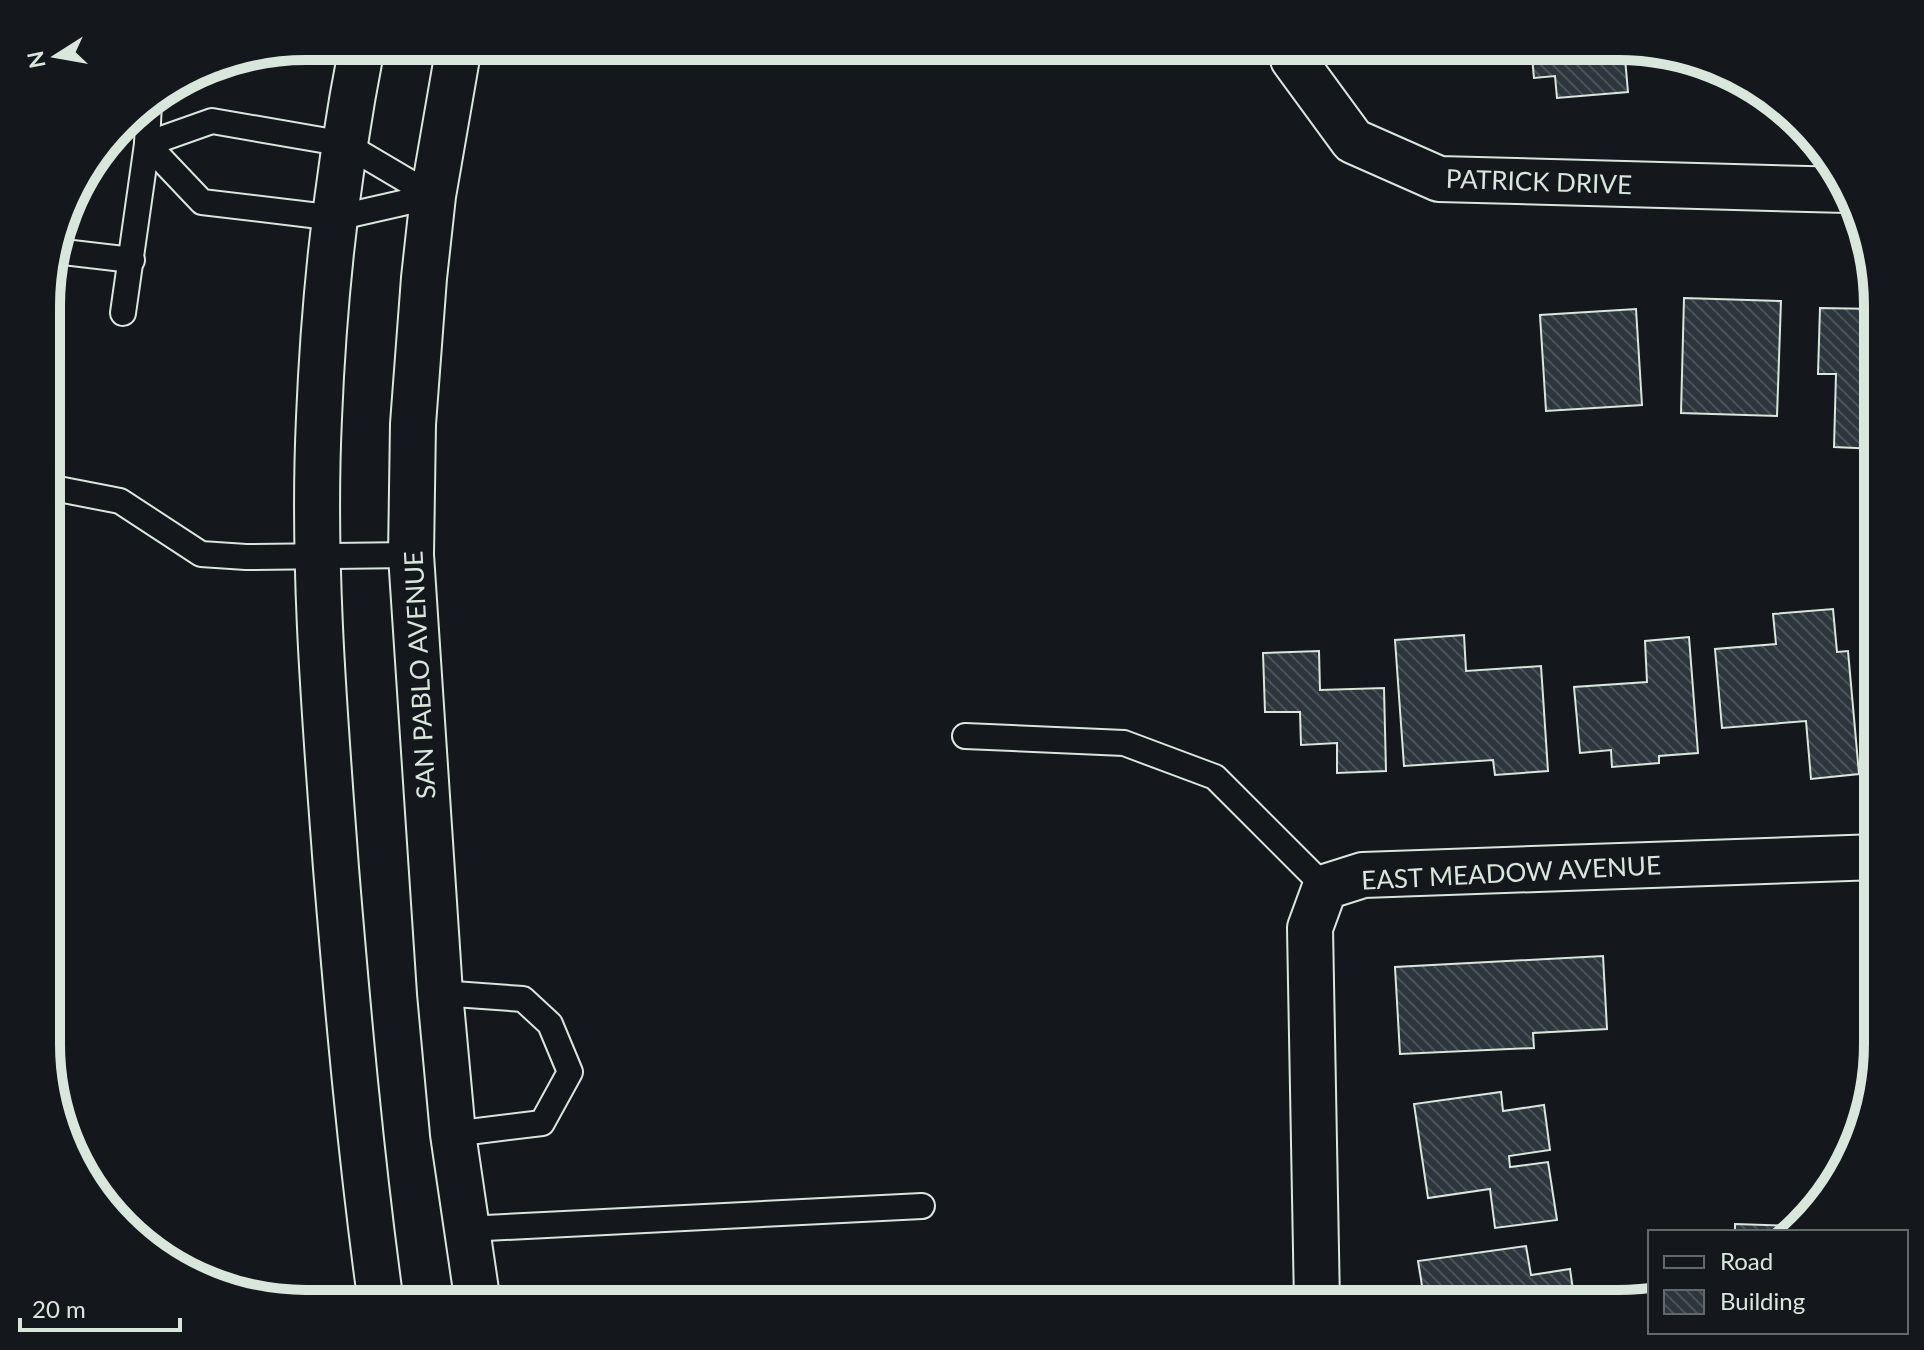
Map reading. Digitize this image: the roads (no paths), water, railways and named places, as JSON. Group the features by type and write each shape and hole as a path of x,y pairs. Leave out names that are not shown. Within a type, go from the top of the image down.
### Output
{"main road":[{"path":"360,60 336,218 319,419 318,555 330,787 346,989 360,1144 379,1289"},
{"name":"SAN PABLO AVENUE","path":"457,60 433,196 413,424 411,555 440,993 453,1134 476,1289"},
{"name":"PATRICK DRIVE","path":"1294,61 1353,141 1439,179 1834,190"},
{"name":"EAST MEADOW AVENUE","path":"1317,1290 1310,928 1325,887 1363,875 1863,857"}],"lane":[{"path":"123,313 148,118"},
{"path":"147,144 212,121 345,144 433,196"},
{"path":"147,144 202,202 336,218 433,196"},
{"path":"66,252 132,260"},
{"path":"60,489 120,501 201,554 246,557 411,555"},
{"path":"965,736 1124,743 1215,777 1325,887"},
{"path":"440,993 523,999 550,1024 570,1072 542,1123 453,1134"},
{"path":"466,1229 922,1206"}]}
